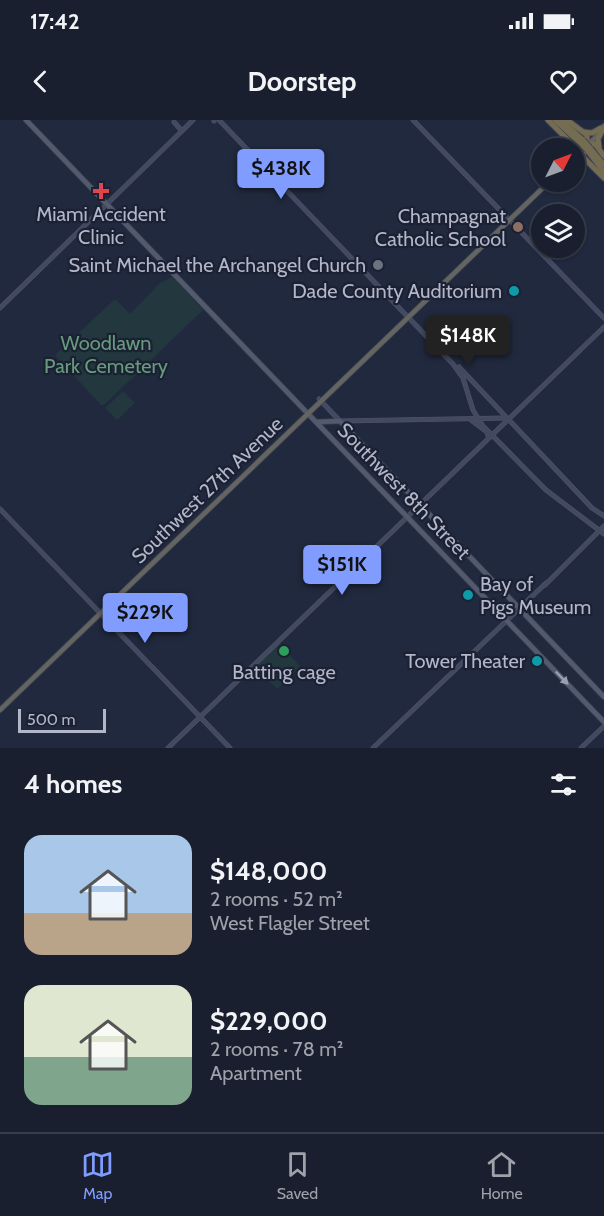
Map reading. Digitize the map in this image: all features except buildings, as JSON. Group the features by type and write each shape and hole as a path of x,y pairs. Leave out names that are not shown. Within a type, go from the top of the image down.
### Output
{"highway":[{"path":"551,120 575,138"},
{"path":"551,120 565,138"},
{"path":"561,120 578,138"},
{"path":"567,120 588,136 585,145"},
{"path":"585,145 602,130"},
{"path":"582,131 592,133 602,130"},
{"path":"599,149 598,139 602,130"},
{"path":"585,145 595,144 604,156"},
{"path":"585,145 604,165"},
{"path":"585,145 604,172"},
{"path":"586,160 604,178"},
{"path":"430,293 537,192"},
{"path":"430,293 447,280 459,264 509,219"},
{"name":"Southwest 27th Avenue","path":"0,709 430,293"}],"main road":[{"name":"Southwest 8th Street","path":"26,120 64,156 107,204 604,724"},
{"path":"0,308 193,120"},
{"path":"413,120 604,318"},
{"path":"217,121 308,211 589,504 604,516"},
{"path":"174,122 181,130"},
{"path":"175,138 186,127"},
{"path":"490,435 604,327"},
{"path":"433,341 458,369 482,428"},
{"path":"465,384 467,378 483,393"},
{"path":"320,400 604,697"},
{"path":"470,419 490,435 543,487 594,526 598,532 604,534"},
{"path":"494,419 501,420 502,423"},
{"path":"316,421 508,419"},
{"path":"167,748 508,419"},
{"path":"345,426 350,421"},
{"path":"479,421 490,435"},
{"path":"0,511 229,748"},
{"path":"374,747 604,526"},
{"path":"581,748 604,724"}],"green space":[{"name":"Woodlawn Park Cemetery","path":"172,277 203,310 104,405 101,405 55,355 114,300 130,314 160,283"},
{"path":"123,391 135,403 117,420 105,408"},
{"path":"279,644 300,666 277,689 255,667"}],"place":[{"name":"Miami Accident Clinic","path":"101,191"},
{"name":"Champagnat Catholic School","path":"518,227"},
{"name":"Saint Michael the Archangel Church","path":"378,265"},
{"name":"Dade County Auditorium","path":"514,291"},
{"name":"Bay of Pigs Museum","path":"468,595"},
{"name":"Batting cage","path":"284,651"},
{"name":"Tower Theater","path":"537,661"}]}
